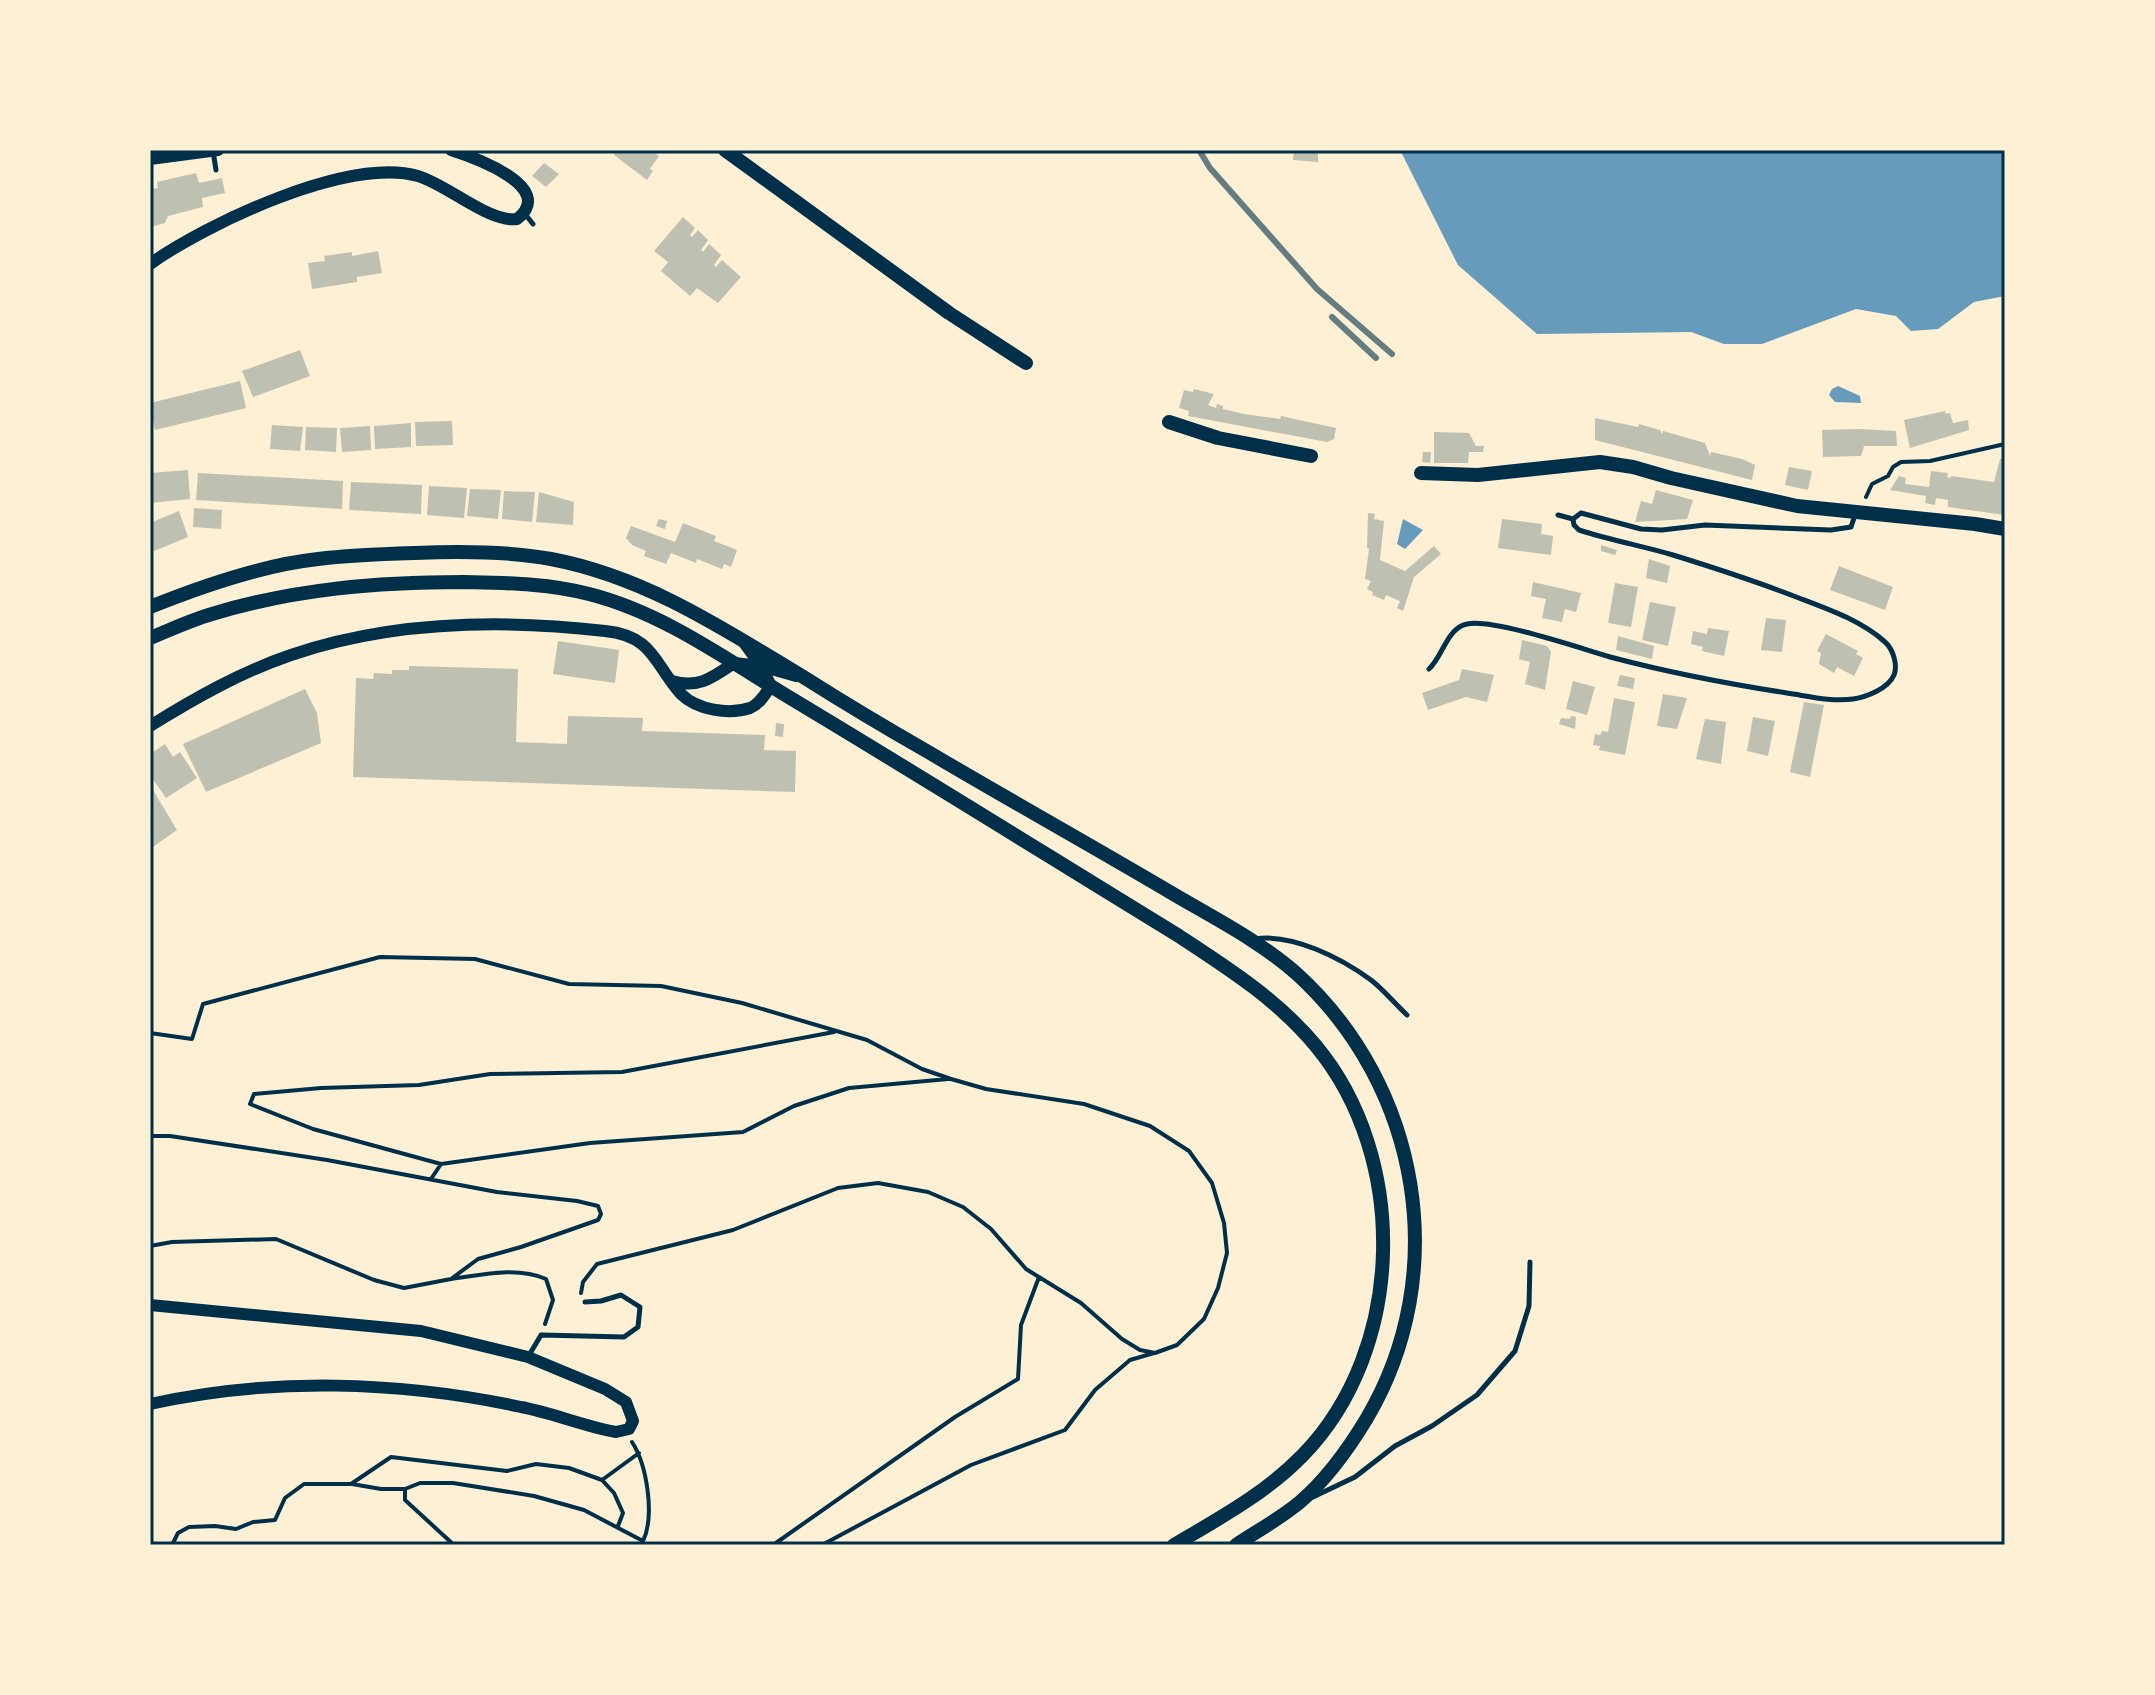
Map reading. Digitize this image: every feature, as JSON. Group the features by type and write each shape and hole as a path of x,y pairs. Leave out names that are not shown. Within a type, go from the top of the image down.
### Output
{"main road":[{"path":"725,150 969,327 1026,363"},
{"path":"1169,422 1218,438 1311,456"},
{"path":"1421,473 1478,475 1600,462 1797,506 2005,529"},
{"path":"150,607 259,572 316,559 485,552 551,559 616,577 651,590 741,639 1250,940 1298,975 1340,1022 1368,1063 1386,1098 1401,1140 1410,1181 1415,1272 1409,1315 1397,1357 1382,1392 1336,1463 1301,1501 1236,1545"},
{"path":"150,638 209,615 270,598 321,589 434,583 518,583 587,593 635,609 734,663 1179,936 1233,972 1293,1020 1338,1076 1369,1147 1383,1223 1382,1271 1376,1312 1367,1349 1352,1385 1331,1421 1305,1453 1276,1481 1174,1545"}],"street":[{"path":"150,159 216,150"},
{"path":"150,264 216,224 255,207 296,192 375,173 397,172 418,177 497,218 529,219 527,194 521,186 492,166 451,150"},
{"path":"150,726 237,677 292,654 380,633 463,624 533,625 613,632 636,640 656,656 672,681 691,702 716,710 750,708 771,686 741,639"},
{"path":"672,681 684,685 706,682 734,663 761,666 805,678"},
{"path":"150,1305 421,1331 528,1357 617,1396 630,1409 632,1425 625,1431 616,1432 523,1407 450,1394 340,1385 243,1389 150,1404"}],"lane":[{"path":"216,150 216,170"},
{"path":"1573,519 1581,513 1590,514 1631,527 1662,530 1705,525 1831,530 1851,527 1856,511"},
{"path":"1558,515 1573,519"},
{"path":"1429,669 1457,629 1465,624 1477,623 1666,669 1824,699 1867,696 1880,689 1894,675 1894,654 1887,643 1832,611 1725,572 1579,530 1573,519"},
{"path":"1250,940 1264,937 1285,939 1337,960 1371,980 1407,1015"},
{"path":"1301,1501 1326,1493 1355,1477 1395,1446 1432,1426 1477,1395 1515,1351 1529,1306 1530,1262"},
{"path":"528,1357 541,1335 624,1337 638,1327 640,1307 621,1295 585,1302"}],"path":[{"path":"1867,494 1872,484 1888,476 1893,467 1901,462 1930,461 2005,444"},
{"path":"150,1033 192,1039 203,1004 380,957 475,959 569,984 661,986 742,1003 867,1040 922,1069 951,1079 986,1089 1084,1104 1150,1126 1189,1151 1212,1183 1224,1223 1227,1253 1218,1288 1204,1319 1177,1345 1130,1360 1095,1390 1065,1430 971,1465 822,1545"},
{"path":"836,1032 622,1072 490,1074 419,1085 321,1088 254,1094 250,1104 313,1129 441,1164 590,1143 743,1132 794,1106 849,1088 951,1079"},
{"path":"150,1136 170,1136 312,1157 497,1192 598,1206 601,1214 598,1220 478,1259 451,1279"},
{"path":"431,1179 441,1164"},
{"path":"585,1302 580,1295 583,1282 597,1264 733,1230 838,1188 878,1183 928,1192 963,1207 991,1229 1026,1269 1081,1303 1122,1339 1140,1350 1155,1353"},
{"path":"150,1246 172,1242 276,1239 374,1280 404,1288 499,1273 533,1273 546,1279 553,1300 541,1335"},
{"path":"774,1545 955,1417 1018,1379 1021,1325 1039,1277"},
{"path":"172,1545 178,1533 189,1527 236,1529 253,1522 275,1520 285,1498 304,1484 405,1489 420,1483 453,1483 534,1496 584,1510 644,1543 649,1525 645,1471 639,1453 602,1480"},
{"path":"351,1484 391,1457 507,1471 536,1464 569,1468 602,1480 614,1493 623,1513 618,1526"},
{"path":"405,1489 405,1500 454,1545"}],"water":[{"path":"1400,150 2005,150 2005,296 1974,302 1938,329 1911,331 1896,316 1856,309 1762,344 1724,344 1691,332 1537,334 1458,265"},
{"path":"1838,386 1860,396 1861,403 1835,402 1829,395"},
{"path":"1403,519 1423,530 1405,549 1397,544"}],"building":[{"path":"617,150 651,150 659,156 647,180 614,155"},
{"path":"1294,150 1318,150 1318,162 1293,160"},
{"path":"544,163 559,174 546,187 532,176"},
{"path":"196,173 199,183 222,178 225,193 202,198 203,207 168,216 165,223 150,227 150,189 158,188 157,182"},
{"path":"683,217 695,228 690,235 692,237 698,230 708,240 701,250 703,252 709,244 721,255 714,265 716,267 722,260 741,277 718,303 697,288 690,296 661,271 668,262 654,251"},
{"path":"378,251 382,273 357,277 357,282 312,289 308,263 325,261 324,256 352,252 352,256"},
{"path":"300,350 310,376 253,397 242,371"},
{"path":"240,381 246,408 155,430 150,403"},
{"path":"1194,389 1214,394 1208,405 1216,408 1217,404 1223,409 1244,414 1280,419 1281,416 1336,428 1334,439 1327,442 1188,416 1189,411 1179,408 1184,390 1193,392"},
{"path":"1945,411 1946,414 1950,413 1953,423 1968,420 1969,430 1910,448 1904,420"},
{"path":"1595,418 1638,427 1639,424 1660,430 1662,434 1663,431 1705,443 1710,456 1711,452 1755,465 1752,480 1595,440"},
{"path":"452,421 453,445 416,446 415,422"},
{"path":"411,423 411,447 375,449 374,426"},
{"path":"272,425 303,427 300,451 270,449"},
{"path":"370,426 371,450 342,452 340,428"},
{"path":"306,427 337,428 336,452 305,450"},
{"path":"1822,430 1896,431 1897,446 1864,446 1861,456 1823,457"},
{"path":"1434,432 1469,433 1476,446 1484,446 1483,452 1469,452 1468,463 1434,463"},
{"path":"1423,452 1431,452 1430,463 1422,462"},
{"path":"2000,459 2005,459 2005,515 1948,507 1948,500 1936,498 1935,505 1925,503 1926,496 1890,490 1899,476 1906,478 1905,484 1929,487 1931,471 1948,473 1947,477 1951,478 1994,482"},
{"path":"1789,467 1812,471 1808,490 1785,485"},
{"path":"188,470 190,499 150,503 150,473"},
{"path":"198,473 343,481 342,509 196,500"},
{"path":"351,482 422,485 421,514 349,510"},
{"path":"429,486 467,488 464,518 427,515"},
{"path":"470,489 501,490 498,519 467,516"},
{"path":"1656,490 1693,500 1687,519 1635,522 1641,501 1652,504"},
{"path":"504,491 535,492 532,522 502,519"},
{"path":"539,492 574,502 573,525 536,522"},
{"path":"194,508 222,510 221,529 193,527"},
{"path":"179,511 188,537 154,551 150,542 150,523"},
{"path":"1368,513 1375,514 1374,519 1384,521 1380,560 1405,571 1434,546 1441,554 1414,577 1403,611 1397,608 1400,601 1386,595 1384,600 1367,589 1371,581 1365,579 1369,549"},
{"path":"659,519 667,521 665,529 656,526"},
{"path":"1502,519 1542,524 1541,534 1553,536 1551,555 1498,548"},
{"path":"683,523 716,536 714,541 737,550 731,567 724,564 722,569 697,559 696,563 671,553 666,564 644,556 646,551 632,545 626,538 631,526 675,542"},
{"path":"1601,545 1617,550 1615,555 1601,551"},
{"path":"1649,559 1670,566 1667,583 1646,578"},
{"path":"1839,566 1893,587 1885,610 1830,590"},
{"path":"1533,582 1581,593 1576,612 1565,609 1562,622 1542,618 1546,599 1531,596"},
{"path":"1615,583 1638,587 1631,627 1608,623"},
{"path":"1650,602 1676,607 1668,646 1642,640"},
{"path":"1766,618 1786,620 1782,652 1761,650"},
{"path":"1708,628 1729,631 1724,656 1702,651 1703,647 1691,644 1693,631 1707,634"},
{"path":"1826,634 1858,651 1856,654 1863,658 1854,676 1837,667 1834,673 1819,664 1821,653 1817,651"},
{"path":"1618,636 1654,646 1652,659 1616,650"},
{"path":"1522,640 1547,646 1551,652 1545,690 1525,684 1530,662 1519,659"},
{"path":"558,641 619,650 615,683 553,674"},
{"path":"409,666 518,669 516,742 567,744 568,716 643,718 642,731 765,735 764,750 796,751 795,792 353,777 356,678 373,679 374,673 392,674 392,670 409,670"},
{"path":"1462,669 1494,675 1487,702 1466,697 1428,710 1422,693 1459,680"},
{"path":"1620,675 1635,678 1633,689 1617,686"},
{"path":"1573,681 1595,687 1587,715 1566,709"},
{"path":"305,689 317,713 321,743 206,792 183,744"},
{"path":"1663,694 1687,698 1677,729 1657,726"},
{"path":"1614,698 1635,702 1625,755 1599,750 1600,746 1593,745 1595,734 1608,732"},
{"path":"1804,702 1824,705 1810,777 1790,772"},
{"path":"1571,716 1576,717 1575,729 1559,724 1561,718 1570,719"},
{"path":"1753,717 1775,721 1768,756 1747,751"},
{"path":"1705,719 1726,722 1721,764 1696,759"},
{"path":"776,723 784,724 783,737 775,736"},
{"path":"165,744 173,757 180,752 197,778 166,798 150,775 150,754"},
{"path":"150,785 177,830 150,849"}],"railway":[{"path":"1199,150 1210,168 1317,289 1392,354"},
{"path":"1332,317 1376,358"}]}
